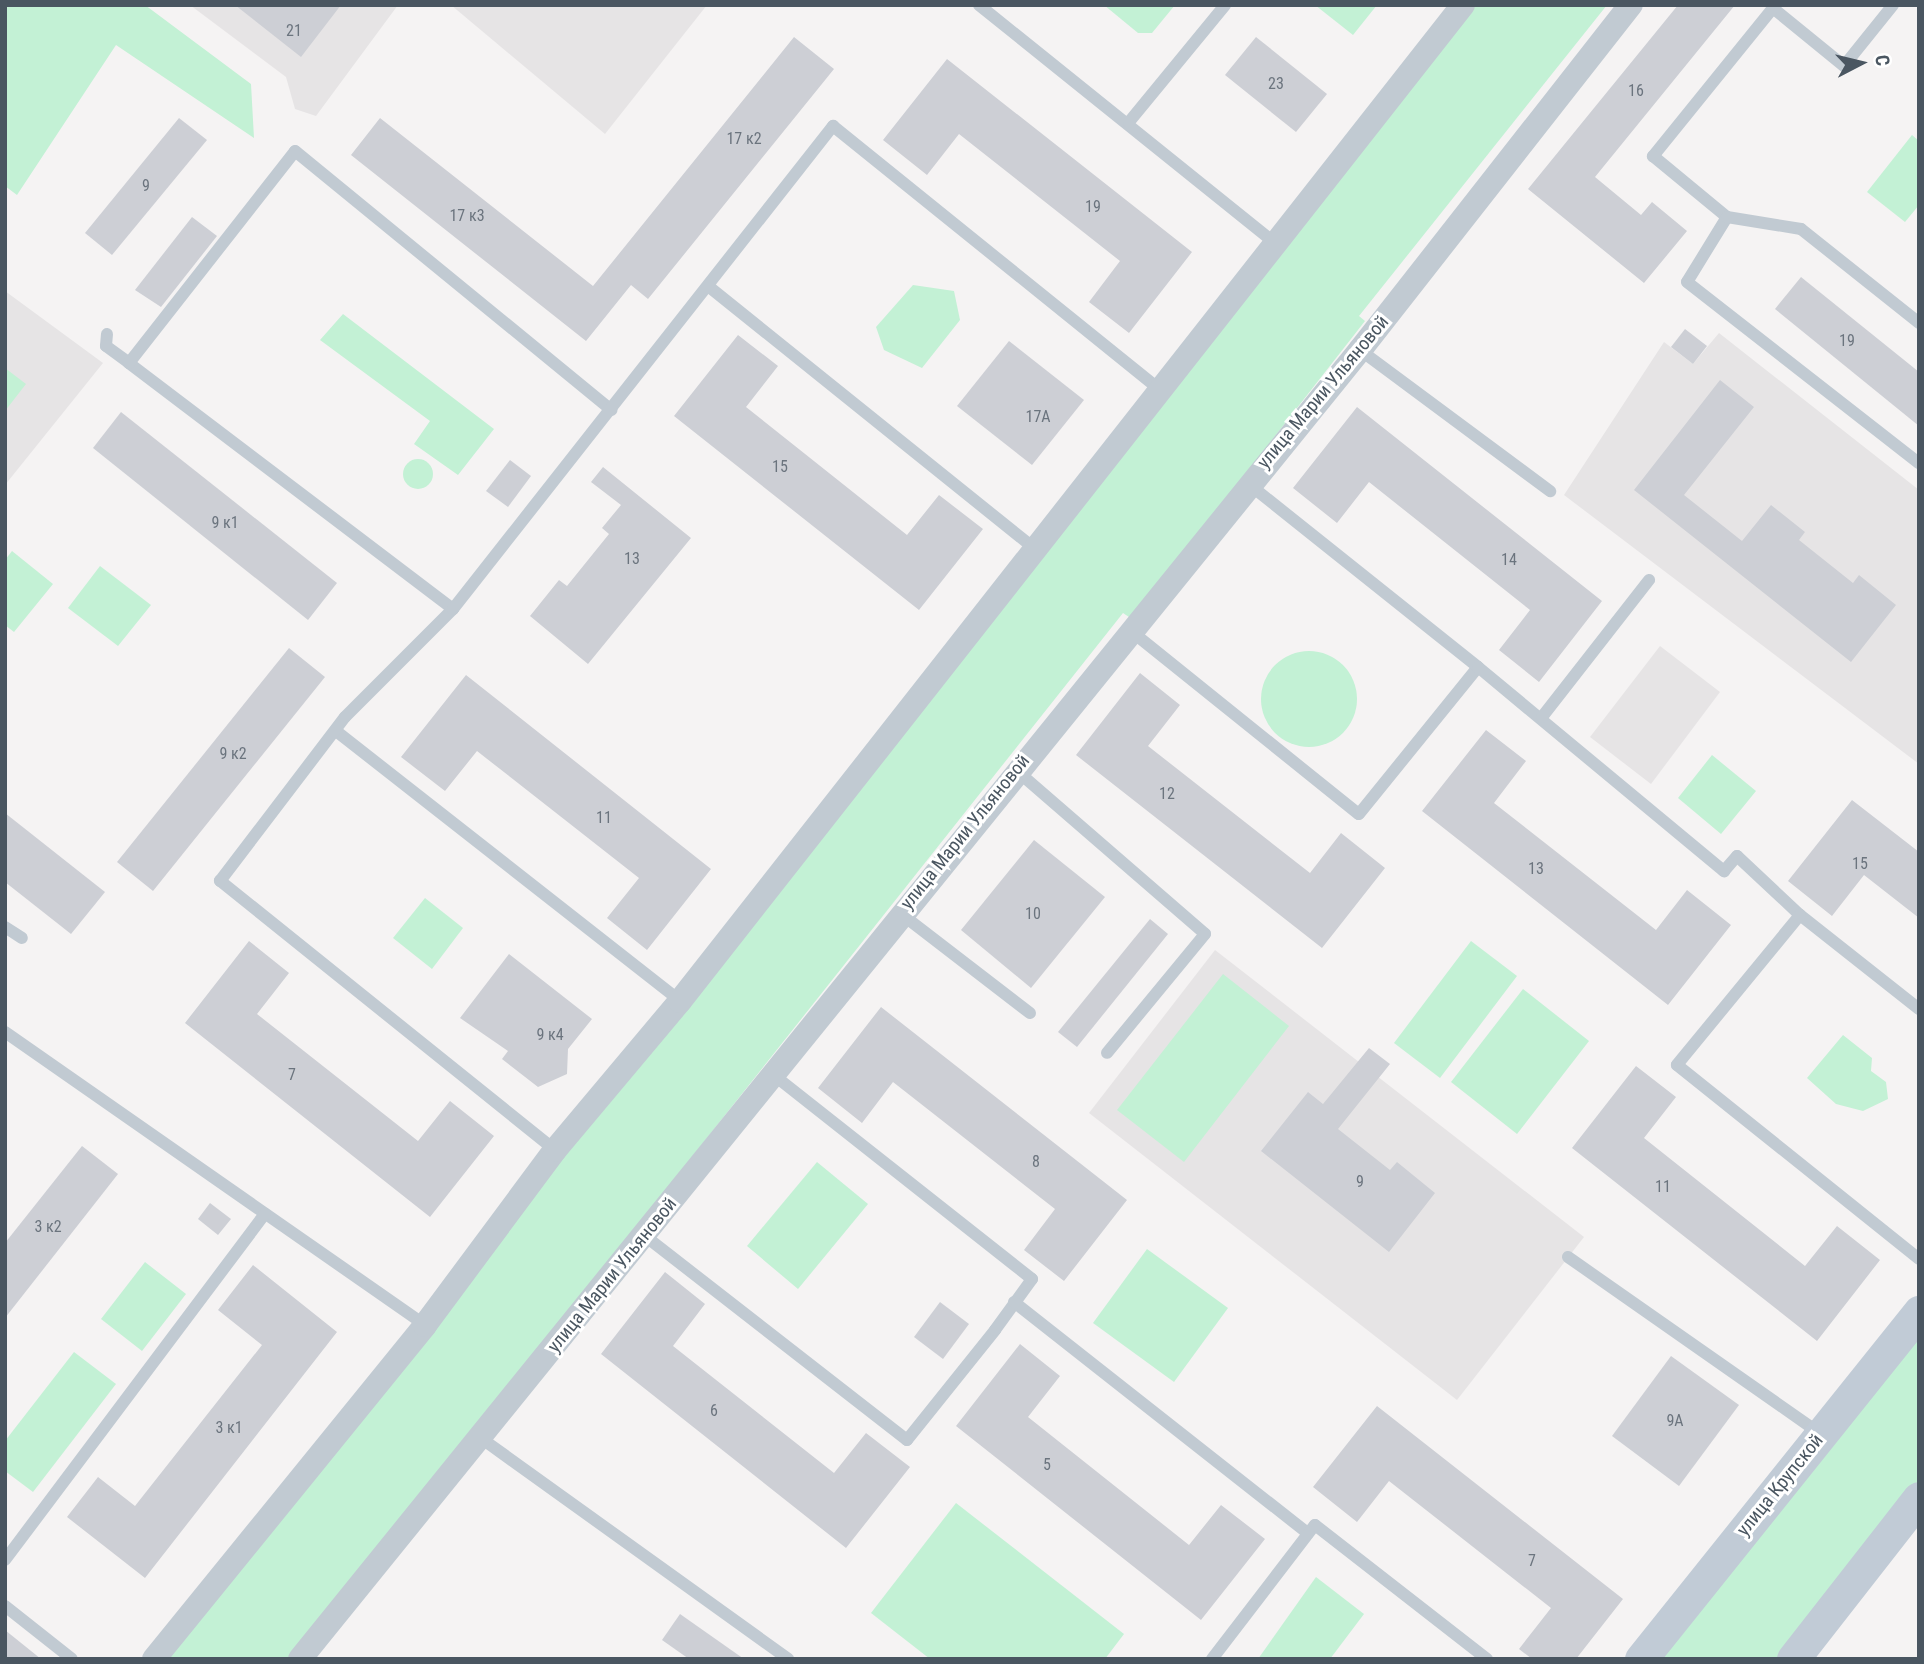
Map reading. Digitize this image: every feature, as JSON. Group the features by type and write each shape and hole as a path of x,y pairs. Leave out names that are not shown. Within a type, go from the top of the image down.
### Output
{"street":[{"path":"154,1659 425,1325 555,1150 680,1001 1036,550 1273,242 1463,5"},
{"name":"улица Марии Ульяновой","path":"300,1659 478,1436 645,1236 899,912 1248,483 1360,350 1631,5"},
{"name":"улица Крупской","path":"1641,1659 1919,1312"},
{"path":"1793,1659 1919,1498"}],"lane":[{"path":"979,5 1129,122 1273,242"},
{"path":"1129,122 1225,5"},
{"path":"1894,5 1844,66 1773,8 1653,156 1727,217 1801,229 1919,323"},
{"path":"555,1150 220,881 370,688 453,610 833,126 1160,390"},
{"path":"129,363 295,151 611,410"},
{"path":"1727,217 1687,282 1919,463"},
{"path":"708,286 1036,550"},
{"path":"107,334 106,346 453,610"},
{"path":"1360,350 1550,491"},
{"path":"1248,483 1542,717 1724,871 1737,856 1800,915 1919,1009"},
{"path":"1542,717 1649,580"},
{"path":"1131,630 1359,814 1478,667"},
{"path":"336,731 680,1001"},
{"path":"1016,770 1205,934 1107,1053"},
{"path":"899,912 1030,1013"},
{"path":"1800,915 1677,1065 1919,1259"},
{"path":"5,927 22,939"},
{"path":"5,1032 425,1325"},
{"path":"645,1236 907,1440 1032,1279 772,1074"},
{"path":"5,1560 265,1214"},
{"path":"1568,1257 1821,1434"},
{"path":"1014,1302 1308,1533"},
{"path":"478,1436 788,1659"},
{"path":"1212,1659 1315,1525 1487,1659"},
{"path":"5,1606 72,1659"}],"shaded area":[{"path":"190,5 398,5 316,116 295,109 286,77"},
{"path":"451,5 707,5 605,134"},
{"path":"5,291 103,363 5,485"},
{"path":"1719,333 1919,490 1919,764 1564,495 1664,342 1693,364"},
{"path":"1660,646 1720,692 1651,784 1590,737"},
{"path":"1215,950 1584,1237 1457,1400 1089,1113"}],"green space":[{"path":"5,5 145,5 251,84 254,138 116,45 17,195 5,186"},
{"path":"1104,5 1175,5 1152,33 1138,33"},
{"path":"1315,5 1377,5 1353,35"},
{"path":"1475,5 1607,5 1359,316 1365,321 1132,619 1123,613 294,1659 159,1659"},
{"path":"1912,135 1919,141 1919,205 1905,222 1867,192"},
{"path":"913,285 954,291 960,320 922,368 884,350 876,327"},
{"path":"343,314 494,429 458,475 414,444 430,421 320,340"},
{"path":"5,368 26,384 5,411"},
{"path":"418,459 424,460 432,468 432,480 424,488 418,489 412,488 404,480 403,474 404,468 412,460"},
{"path":"12,551 53,584 14,632 5,625 5,560"},
{"path":"100,566 151,605 118,646 68,608"},
{"path":"1309,651 1327,655 1343,665 1353,681 1357,699 1353,717 1343,733 1327,743 1309,747 1291,743 1275,733 1265,717 1261,699 1265,681 1275,665 1291,655"},
{"path":"1712,755 1756,791 1721,834 1678,798"},
{"path":"425,898 463,928 432,969 393,938"},
{"path":"1471,941 1517,976 1440,1078 1394,1043"},
{"path":"1223,974 1289,1026 1184,1162 1117,1110"},
{"path":"1523,989 1589,1041 1517,1134 1451,1082"},
{"path":"1843,1035 1872,1058 1871,1071 1886,1082 1888,1099 1863,1111 1836,1104 1807,1078"},
{"path":"817,1162 868,1204 798,1289 747,1246"},
{"path":"1147,1249 1228,1308 1174,1382 1093,1323"},
{"path":"145,1262 186,1294 142,1351 101,1319"},
{"path":"1919,1324 1919,1480 1778,1659 1652,1659"},
{"path":"74,1352 116,1384 33,1492 5,1471 5,1441"},
{"path":"956,1503 1124,1634 1105,1659 930,1659 871,1613"},
{"path":"1316,1577 1364,1614 1330,1659 1258,1659"}],"building":[{"path":"235,5 341,5 301,57"},
{"path":"1678,5 1735,5 1595,177 1641,215 1652,202 1687,231 1644,283 1528,189"},
{"path":"794,37 834,69 648,299 631,285 586,341 351,155 380,118 593,286"},
{"path":"1256,37 1327,94 1296,132 1225,75"},
{"path":"947,59 1192,252 1129,333 1089,302 1120,261 959,134 927,175 883,140"},
{"path":"179,118 207,140 112,255 85,233"},
{"path":"192,217 217,236 161,307 135,290"},
{"path":"1801,277 1919,372 1919,426 1775,309"},
{"path":"1685,329 1707,346 1693,364 1671,347"},
{"path":"738,335 778,366 746,407 907,535 939,495 983,529 919,610 674,416"},
{"path":"1009,341 1084,400 1032,465 957,406"},
{"path":"1720,380 1754,407 1684,495 1742,541 1771,505 1805,532 1799,540 1853,583 1859,575 1896,605 1851,662 1634,490"},
{"path":"1357,407 1602,601 1539,682 1499,650 1530,610 1369,482 1337,523 1293,488"},
{"path":"121,412 337,583 308,620 93,448"},
{"path":"510,460 531,476 508,507 486,491"},
{"path":"603,467 691,538 588,664 530,616 559,580 567,586 609,534 602,528 621,505 591,482"},
{"path":"289,648 325,677 153,891 117,862"},
{"path":"1140,673 1180,705 1148,746 1310,873 1341,833 1385,868 1322,948 1076,755"},
{"path":"466,675 711,869 647,950 607,918 639,878 477,751 445,791 401,757"},
{"path":"1486,730 1526,761 1494,803 1656,930 1687,890 1731,925 1668,1005 1422,811"},
{"path":"1852,800 1919,852 1919,918 1864,875 1832,916 1788,881"},
{"path":"5,813 105,892 71,934 5,882"},
{"path":"1034,840 1105,897 1031,988 961,930"},
{"path":"1150,919 1168,934 1077,1047 1058,1032"},
{"path":"249,941 289,973 257,1014 418,1141 450,1101 494,1136 430,1217 185,1023"},
{"path":"509,954 592,1019 568,1049 567,1074 538,1087 502,1059 508,1051 460,1018"},
{"path":"881,1007 1127,1200 1064,1281 1024,1250 1055,1209 893,1082 862,1123 818,1088"},
{"path":"1369,1048 1390,1064 1338,1129 1390,1170 1397,1162 1435,1193 1389,1252 1261,1151 1308,1092 1323,1104"},
{"path":"1636,1066 1676,1097 1644,1138 1805,1266 1837,1226 1880,1260 1817,1341 1572,1148"},
{"path":"82,1146 118,1174 5,1318 5,1243"},
{"path":"210,1203 231,1219 218,1235 198,1219"},
{"path":"253,1265 337,1332 145,1578 67,1517 98,1477 135,1506 262,1345 218,1310"},
{"path":"665,1272 705,1304 673,1346 834,1473 866,1433 910,1467 846,1548 601,1354"},
{"path":"940,1302 969,1324 943,1359 914,1337"},
{"path":"1020,1344 1060,1376 1028,1417 1189,1545 1221,1505 1265,1539 1201,1620 956,1426"},
{"path":"1671,1356 1739,1405 1679,1486 1612,1436"},
{"path":"1377,1406 1623,1599 1576,1659 1532,1659 1519,1649 1551,1608 1389,1481 1357,1522 1313,1487"},
{"path":"680,1614 744,1659 689,1659 662,1640"},
{"path":"5,1630 41,1659 5,1659"}]}
